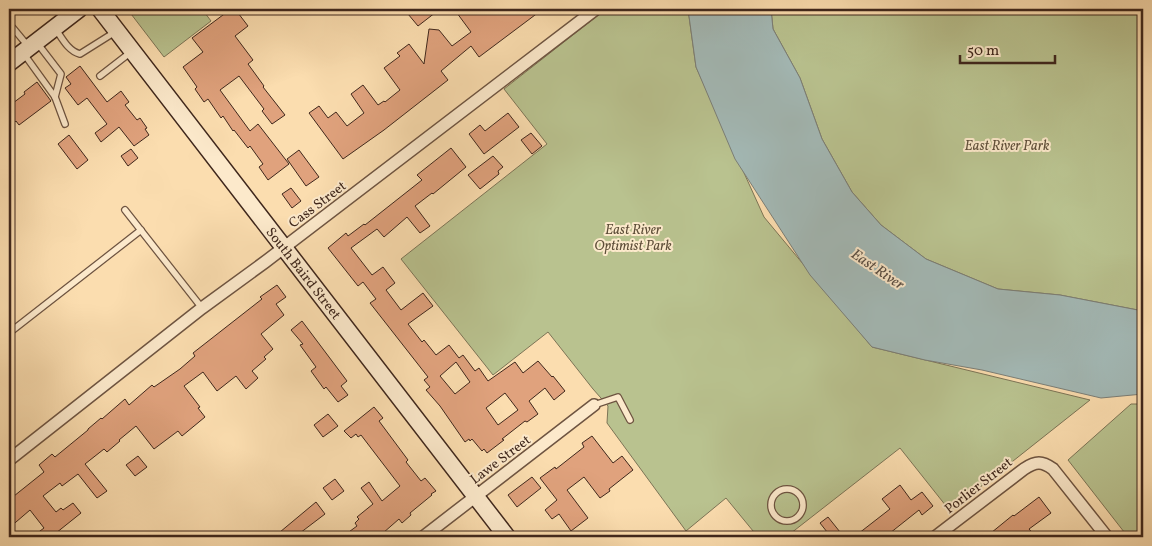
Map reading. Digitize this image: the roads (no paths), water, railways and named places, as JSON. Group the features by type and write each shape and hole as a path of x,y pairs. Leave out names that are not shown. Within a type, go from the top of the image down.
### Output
{"street":[{"path":"9,63 79,9"},
{"name":"South Baird Street","path":"100,9 507,537"},
{"name":"Cass Street","path":"9,460 202,308 284,248 596,9"},
{"name":"Lawe Street","path":"423,537 594,405"},
{"name":"Porlier Street","path":"935,537 1024,469 1041,462 1053,469 1107,537"}],"lane":[{"path":"9,27 13,28 30,47 61,74 55,97"},
{"path":"55,28 70,49 80,54 117,30"},
{"path":"30,47 55,97 65,124"},
{"path":"100,76 133,51"},
{"path":"126,210 202,308"},
{"path":"9,333 141,230"},
{"path":"594,405 618,397 630,420"},
{"path":"787,490 792,490 800,496 803,506 798,516 789,521 784,521 778,519 771,505 778,492 787,490"}],"water":[{"name":"East River","path":"688,9 771,9 773,29 800,78 822,139 852,192 881,225 926,259 998,289 1060,295 1143,311 1143,394 1101,398 872,347 810,275 735,159 696,67"}],"park label":[{"name":"East River Park","path":"1007,145"},
{"name":"East River Optimist Park","path":"633,237"}]}
